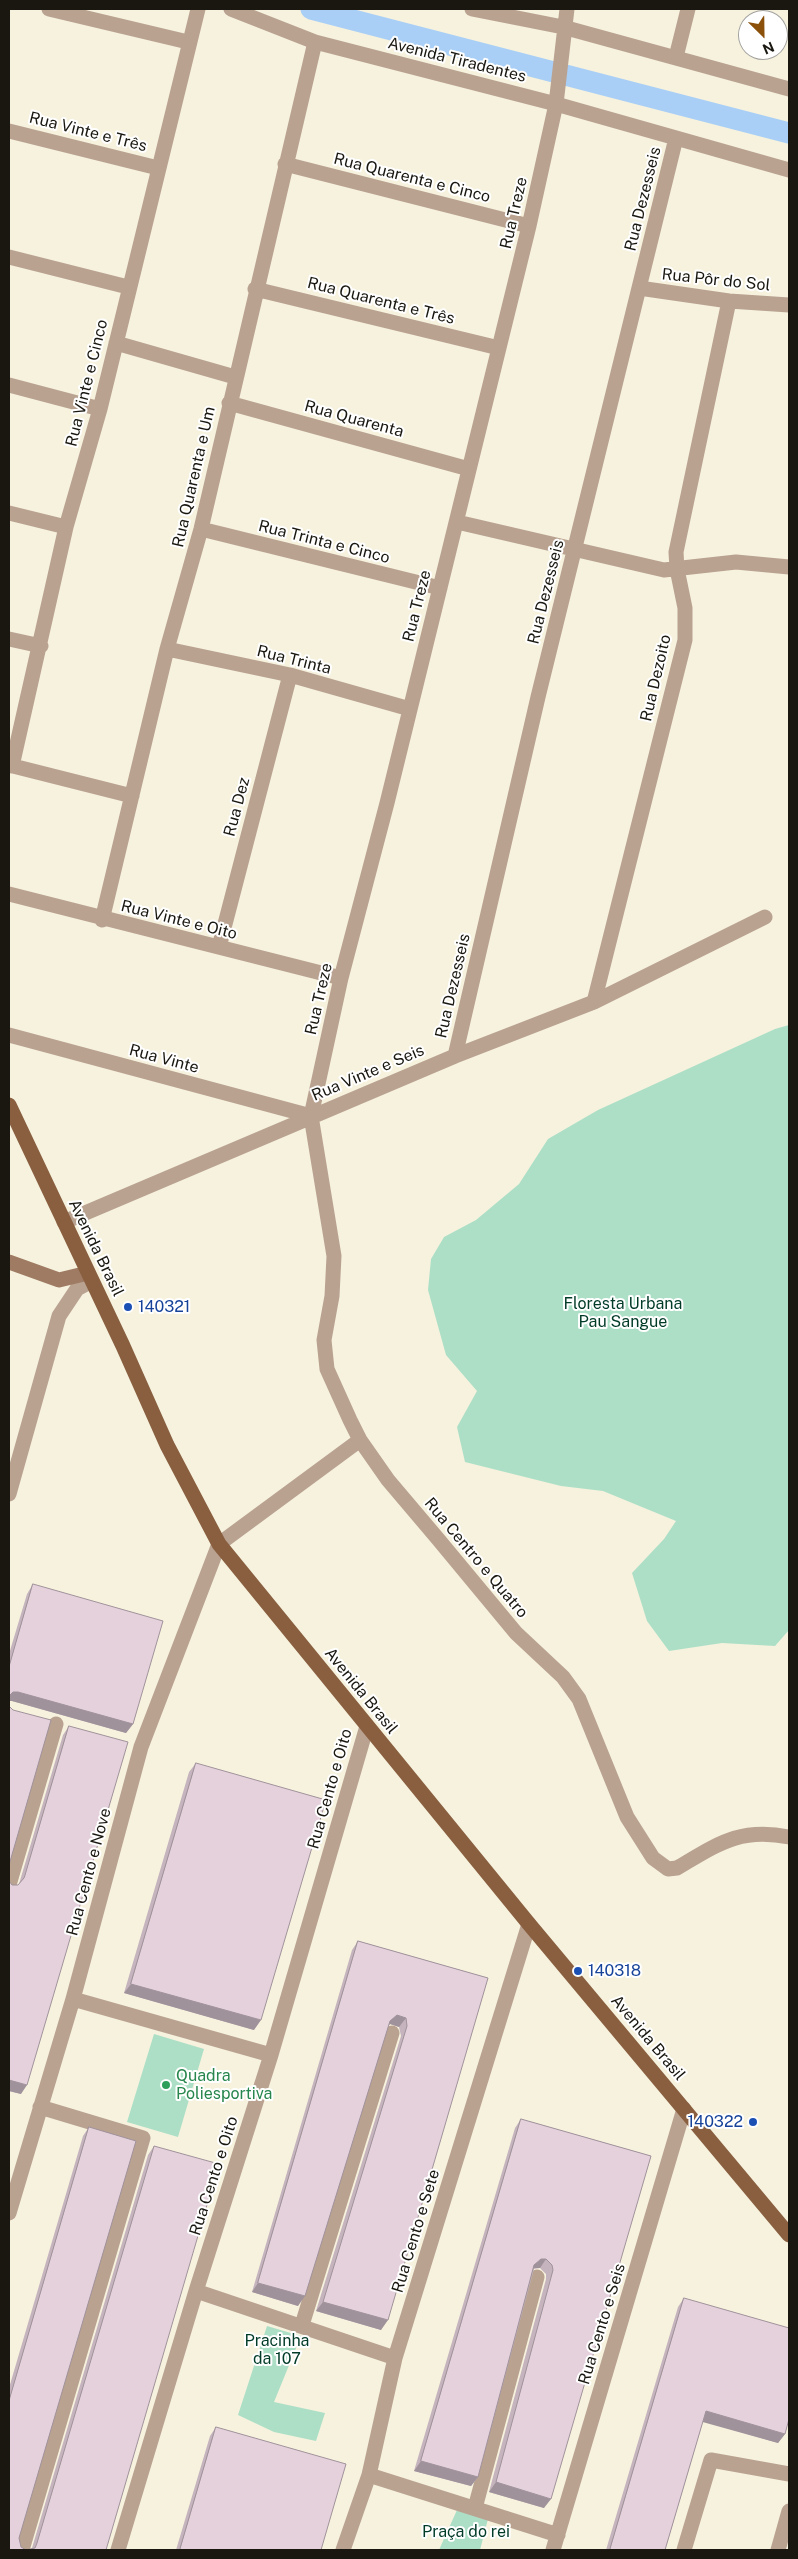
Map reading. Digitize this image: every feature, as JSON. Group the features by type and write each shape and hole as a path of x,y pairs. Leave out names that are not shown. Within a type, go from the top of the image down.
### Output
{"main road":[{"name":"Avenida Brasil","path":"9,1105 167,1445 219,1544 529,1924 789,2235"}],"street":[{"path":"50,9 188,42"},
{"name":"Rua Vinte e Cinco","path":"10,765 40,646 66,527 100,409 188,42 198,9"},
{"name":"Avenida Tiradentes","path":"231,9 315,42 557,96 676,138 789,170"},
{"path":"472,9 563,27 789,89"},
{"name":"Rua Treze","path":"311,1116 342,978 457,522 529,226 557,96 563,27 567,9"},
{"path":"676,57 688,9"},
{"name":"Rua Quarenta e Um","path":"102,920 167,648 201,530 255,289 315,42"},
{"name":"Rua Vinte e Três","path":"9,131 158,168"},
{"name":"Rua Dezesseis","path":"455,1056 538,697 676,138"},
{"name":"Rua Quarenta e Cinco","path":"285,164 529,226"},
{"path":"9,256 128,287"},
{"name":"Rua Pôr do Sol","path":"639,288 729,301 789,305"},
{"name":"Rua Quarenta e Três","path":"255,289 499,348"},
{"name":"Rua Dezoito","path":"594,1002 685,640 685,608 677,569 676,552 729,301"},
{"path":"116,343 235,377"},
{"path":"9,385 100,409"},
{"name":"Rua Quarenta","path":"229,403 469,469"},
{"path":"9,512 66,527"},
{"path":"457,522 576,548 664,570 729,562 789,567"},
{"name":"Rua Trinta e Cinco","path":"201,530 440,588"},
{"path":"9,639 40,646"},
{"name":"Rua Trinta","path":"167,648 290,676 410,709"},
{"name":"Rua Dez","path":"219,947 290,676"},
{"path":"10,765 132,796"},
{"name":"Rua Vinte e Oito","path":"9,894 102,920 342,978"},
{"name":"Rua Vinte e Seis","path":"64,1222 455,1056 594,1002 765,917"},
{"name":"Rua Vinte","path":"9,1035 311,1116"},
{"name":"Rua Centro e Quatro","path":"311,1116 334,1256 332,1296 324,1340 327,1369 360,1440 388,1480 516,1633 563,1677 579,1699 627,1817 653,1858 668,1869 677,1868 731,1839 753,1832 789,1837"},
{"path":"9,1262 59,1280 90,1277"},
{"path":"10,1486 59,1316 77,1289 90,1277"},
{"path":"219,1544 360,1440"},
{"name":"Rua Cento e Nove","path":"9,2213 73,1999 141,1748 219,1544"},
{"path":"37,1718 75,1729"},
{"path":"9,1885 56,1724"},
{"name":"Rua Cento e Oito","path":"118,2550 196,2291 271,2054 367,1726"},
{"path":"122,1742 141,1748"},
{"name":"Rua Cento e Sete","path":"343,2550 369,2475 395,2358 529,1924"},
{"path":"73,1999 271,2054"},
{"path":"302,2325 392,2033"},
{"path":"22,2550 143,2138 40,2108"},
{"name":"Rua Cento e Seis","path":"553,2550 684,2109"},
{"path":"475,2508 537,2277"},
{"path":"196,2291 302,2325 395,2358"},
{"path":"684,2550 711,2460 789,2474"},
{"path":"369,2475 558,2534"},
{"path":"778,2550 789,2512"}],"green space":[{"name":"Floresta Urbana Pau Sangue","path":"789,1025 789,1630 775,1646 722,1643 669,1651 647,1621 632,1573 664,1539 676,1521 603,1491 561,1486 465,1462 457,1427 477,1391 446,1355 428,1290 431,1259 444,1237 476,1220 519,1184 548,1139 598,1110 775,1029"},
{"name":"Quadra Poliesportiva","path":"154,2034 204,2049 178,2137 127,2122"},
{"name":"Pracinha da 107","path":"267,2326 301,2336 274,2402 325,2413 316,2441 274,2432 238,2415"},
{"name":"Praça do rei","path":"457,2510 488,2519 480,2550 439,2550"}],"building":[{"path":"33,1584 163,1621 133,1724 18,1692 13,1692 9,1696 9,1667"},
{"path":"9,1706 13,1710 51,1720 9,1865"},
{"path":"69,1726 128,1742 27,2085 9,2080 9,1881 12,1885 18,1885 24,1878"},
{"path":"196,1763 326,1800 261,2020 131,1984"},
{"path":"358,1941 488,1978 388,2320 323,2302 407,2026 406,2018 397,2015 390,2021 305,2296 258,2283"},
{"path":"521,2119 651,2156 551,2499 496,2482 553,2270 552,2265 546,2259 541,2259 534,2265 478,2477 421,2461"},
{"path":"89,2127 136,2141 19,2538 21,2547 26,2550 9,2550 9,2401"},
{"path":"154,2146 219,2164 106,2550 26,2550 35,2548 37,2543"},
{"path":"684,2298 789,2328 789,2419 785,2434 706,2411 665,2550 610,2550"},
{"path":"216,2427 346,2464 321,2550 180,2550"}],"waterway":[{"path":"311,9 789,133"}],"place":[{"name":"140321","path":"128,1307"},
{"name":"140318","path":"578,1971"},
{"name":"Quadra Poliesportiva","path":"166,2085"},
{"name":"140322","path":"753,2122"}]}
